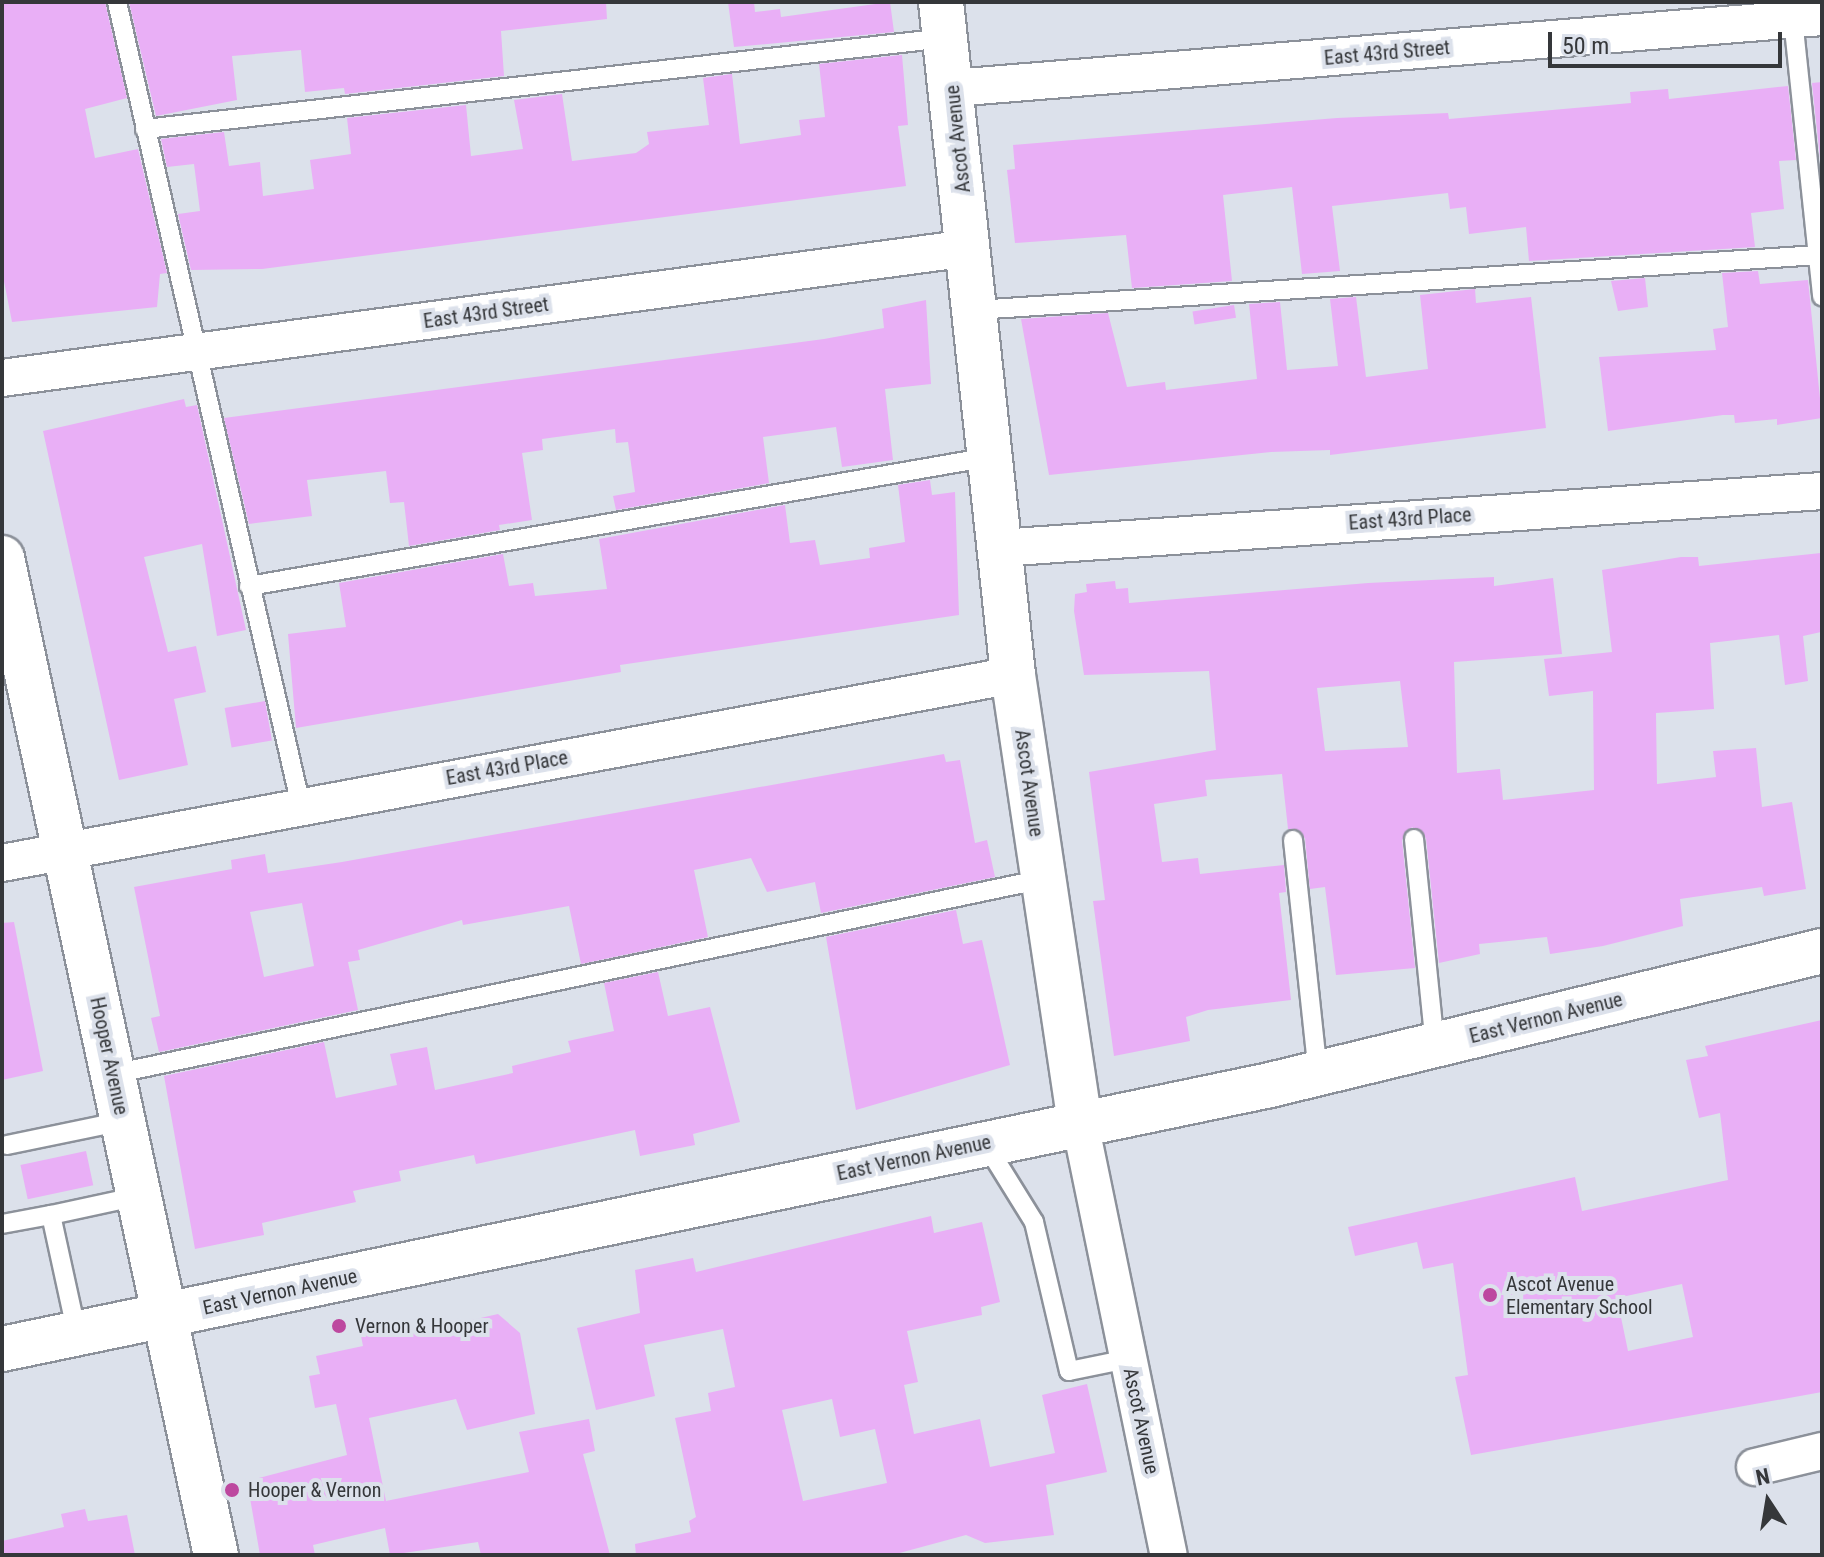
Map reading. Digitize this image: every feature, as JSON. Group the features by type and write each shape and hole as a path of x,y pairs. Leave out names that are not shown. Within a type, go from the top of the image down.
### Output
{"street":[{"name":"East 43rd Street","path":"953,88 1734,13 1808,18"},
{"name":"Ascot Avenue","path":"944,20 1013,675 1080,1123 1169,1555"},
{"name":"East 43rd Street","path":"2,378 969,248"},
{"name":"East 43rd Place","path":"999,548 1822,491"},
{"name":"Hooper Avenue","path":"2,558 216,1555"},
{"name":"East 43rd Place","path":"2,863 1013,675"},
{"name":"East Vernon Avenue","path":"2,1349 1318,1074 1822,951"},
{"path":"1755,1467 1822,1451"}],"lane":[{"path":"117,2 194,352 301,806"},
{"path":"1808,18 1822,296"},
{"path":"145,129 944,20"},
{"path":"975,310 1818,255"},
{"path":"249,586 990,457"},
{"path":"1414,839 1435,1046"},
{"path":"1293,840 1318,1074"},
{"path":"113,1074 1043,879"},
{"path":"7,1145 123,1121"},
{"path":"985,1143 1034,1222 1069,1371 1128,1359"},
{"path":"2,1224 139,1196"},
{"path":"51,1215 77,1334"}],"building":[{"path":"2,2 105,2 127,98 85,109 95,158 138,149 167,273 160,274 157,307 12,322 2,271"},
{"path":"129,2 606,2 607,19 501,31 504,76 345,94 344,88 305,92 301,50 232,56 237,100 156,116"},
{"path":"728,2 754,2 755,12 780,9 781,17 890,2 894,32 734,47"},
{"path":"902,55 908,125 898,126 906,186 262,269 191,270 178,214 200,211 194,164 167,167 161,139 224,132 229,166 260,162 263,196 314,189 310,160 351,154 347,118 466,105 471,156 523,149 514,100 562,94 572,161 636,153 649,144 647,132 709,125 703,78 732,74 740,144 801,135 799,120 825,117 819,64"},
{"path":"1822,82 1822,158 1820,158 1812,83"},
{"path":"1788,86 1796,160 1779,161 1784,209 1751,213 1755,247 1529,261 1526,227 1469,234 1466,207 1450,209 1448,193 1332,206 1340,271 1302,274 1292,187 1223,195 1232,281 1132,288 1126,235 1015,243 1007,170 1015,169 1013,145 1337,118 1448,113 1449,119 1631,103 1630,92 1668,89 1669,99"},
{"path":"1758,271 1760,284 1808,280 1822,418 1777,425 1777,419 1735,423 1734,415 1723,415 1608,431 1599,357 1716,350 1713,329 1728,327 1722,273"},
{"path":"1645,278 1648,307 1618,311 1611,281"},
{"path":"1475,289 1476,303 1531,297 1546,428 1330,455 1330,450 1271,452 1049,475 1021,319 1108,313 1127,387 1165,382 1166,390 1257,379 1249,304 1280,302 1287,370 1338,366 1330,299 1356,297 1366,377 1428,369 1420,295"},
{"path":"926,300 931,384 885,389 893,460 842,467 836,427 763,437 769,483 616,510 613,496 635,492 628,442 616,443 615,429 542,439 543,450 522,453 532,520 499,525 500,530 409,546 404,502 390,503 386,471 307,480 312,516 249,524 224,418 824,339 884,328 882,309"},
{"path":"1234,305 1236,318 1195,324 1193,312"},
{"path":"184,399 186,407 197,405 246,630 217,636 202,544 144,557 168,652 196,646 206,692 174,699 188,765 119,780 43,431"},
{"path":"930,480 932,495 955,492 959,615 620,665 621,672 296,728 288,634 346,627 339,583 503,554 509,586 533,583 535,596 607,589 599,539 785,505 790,543 815,540 820,565 870,558 869,548 905,542 898,485"},
{"path":"1821,553 1821,632 1803,636 1808,681 1785,685 1779,635 1710,643 1714,709 1656,713 1657,784 1716,777 1713,751 1756,748 1762,807 1792,802 1806,889 1764,896 1762,887 1680,899 1683,926 1603,946 1550,954 1547,937 1479,944 1480,954 1439,963 1426,838 1412,827 1402,840 1415,968 1336,975 1325,887 1310,889 1305,838 1288,829 1282,774 1205,780 1207,796 1154,804 1162,862 1198,858 1200,874 1284,865 1286,892 1279,893 1291,1000 1208,1010 1186,1017 1190,1041 1114,1056 1093,901 1105,900 1089,772 1216,750 1209,671 1084,675 1074,611 1075,594 1087,592 1086,584 1115,581 1116,589 1128,588 1129,603 1368,583 1494,577 1494,586 1553,578 1562,654 1454,662 1457,773 1500,769 1503,800 1594,790 1593,691 1549,696 1544,659 1612,652 1602,570 1681,557 1698,557 1699,566","holes":["1400,681 1408,747 1325,751 1317,688"]},
{"path":"265,701 272,740 232,748 225,708"},
{"path":"944,754 946,762 960,760 975,843 987,840 995,877 821,913 815,882 767,892 751,858 694,870 708,937 581,964 569,906 463,925 462,920 358,950 360,960 348,962 358,1010 159,1052 151,1018 160,1016 134,887 232,869 231,860 265,854 268,873","holes":["302,903 314,966 264,977 250,912"]},
{"path":"956,910 963,944 982,940 1010,1065 856,1110 826,937"},
{"path":"14,922 43,1071 2,1080 2,923"},
{"path":"658,972 668,1016 710,1007 740,1122 693,1134 695,1145 640,1156 635,1130 476,1164 474,1155 399,1171 401,1181 353,1191 356,1202 262,1223 264,1235 195,1249 164,1076 324,1042 336,1098 397,1085 390,1054 427,1047 435,1090 513,1073 512,1066 571,1052 568,1041 614,1031 604,983"},
{"path":"1822,1020 1822,1392 1471,1455 1455,1377 1468,1375 1453,1263 1423,1269 1417,1242 1355,1256 1348,1227 1575,1177 1582,1211 1728,1180 1720,1113 1699,1118 1686,1060 1708,1056 1705,1046","holes":["1682,1284 1693,1337 1628,1351 1617,1298"]},
{"path":"86,1151 93,1185 28,1199 20,1165"},
{"path":"931,1216 934,1233 982,1222 1000,1302 981,1307 982,1315 907,1331 918,1382 904,1385 914,1434 980,1419 990,1467 1055,1453 1042,1395 1087,1384 1107,1472 1046,1485 1054,1535 985,1543 966,1535 892,1555 636,1555 635,1544 691,1532 689,1521 696,1517 675,1418 711,1411 708,1393 735,1387 723,1329 644,1345 655,1396 596,1410 577,1328 640,1313 635,1270 693,1258 696,1272","holes":["832,1399 840,1437 875,1429 887,1483 803,1501 782,1410"]},
{"path":"498,1314 520,1333 535,1414 467,1430 456,1399 369,1418 386,1501 529,1472 519,1432 589,1419 595,1451 583,1454 610,1555 481,1555 478,1542 390,1555 385,1528 313,1545 315,1555 260,1555 247,1481 347,1455 336,1404 315,1408 309,1376 320,1374 316,1356 363,1346 360,1331 403,1322 406,1335"},
{"path":"85,1509 88,1521 127,1515 135,1555 2,1555 2,1541 64,1527 61,1514"}],"place":[{"name":"Ascot Avenue Elementary School","path":"1490,1295"},
{"name":"Vernon & Hooper","path":"339,1326"},
{"name":"Hooper & Vernon","path":"232,1490"}]}
